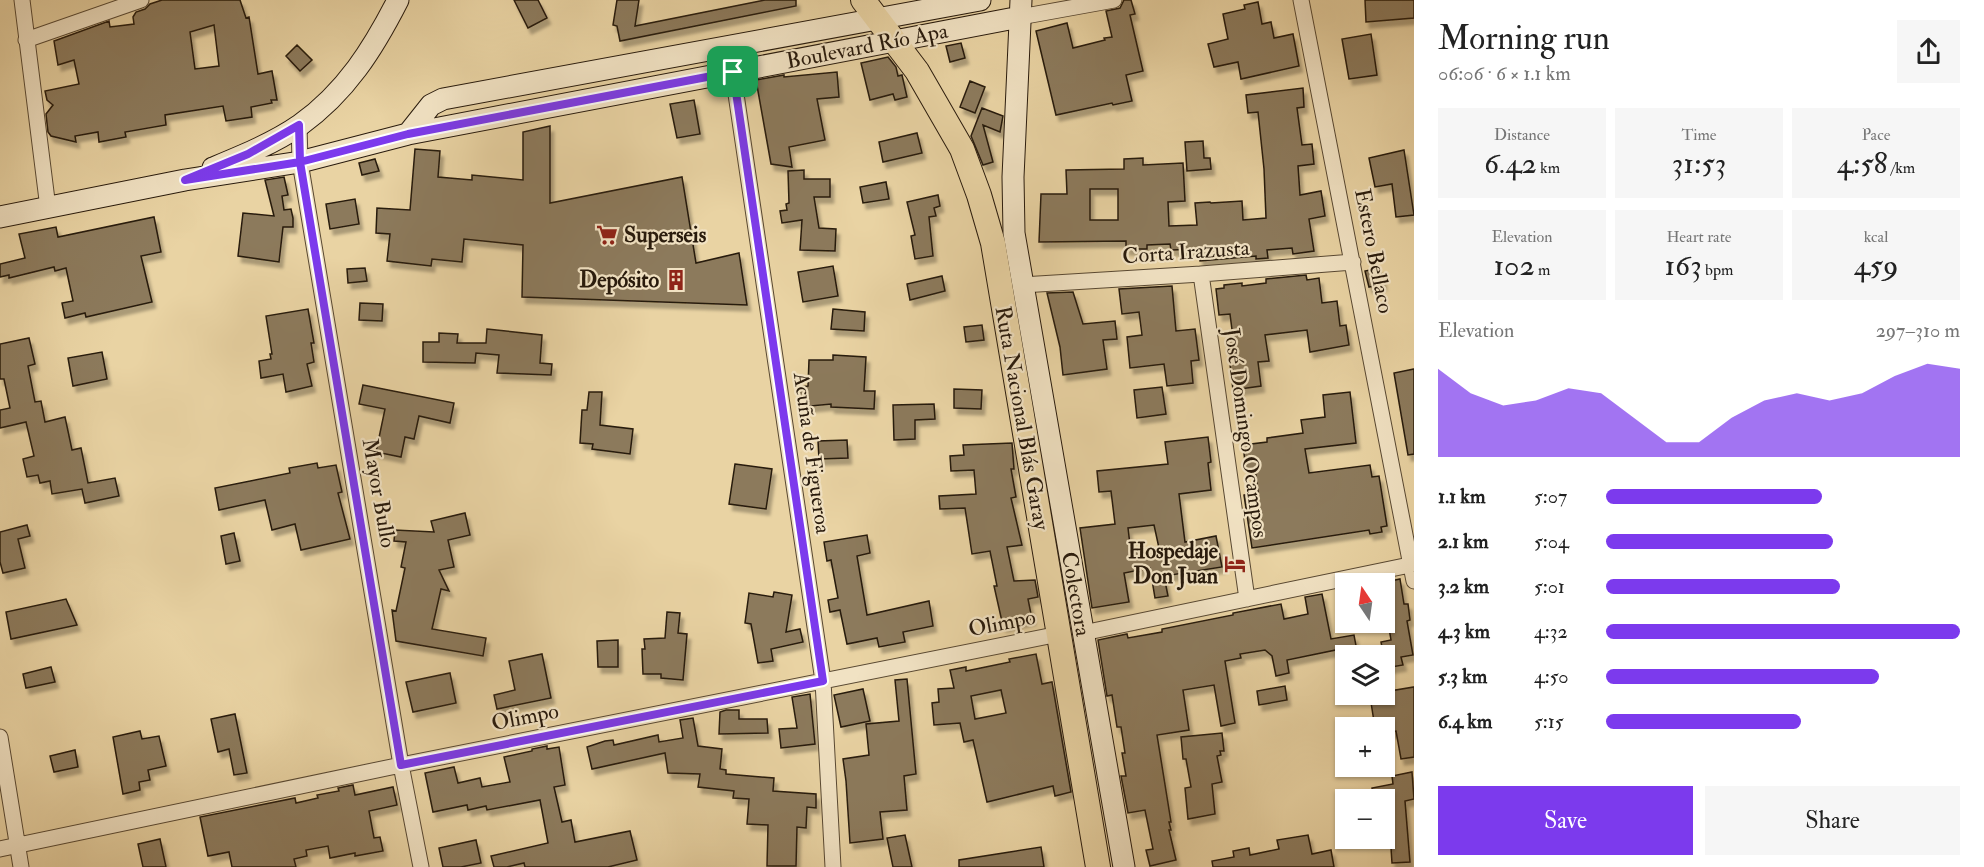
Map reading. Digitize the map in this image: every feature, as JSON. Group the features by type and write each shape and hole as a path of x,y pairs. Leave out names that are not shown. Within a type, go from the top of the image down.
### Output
{"highway":[{"name":"Ruta Nacional Blás Garay","path":"863,0 918,71 962,149 993,243 1071,634 1098,867"}],"main road":[{"path":"185,180 248,154 299,125 343,87 377,40 398,0"},
{"name":"Boulevard Río Apa","path":"408,134 431,105 443,99 980,0"},
{"name":"Boulevard Río Apa","path":"0,217 185,180 300,162 408,134 894,41 1021,9"},
{"name":"Colectora","path":"1021,9 1012,177 1014,233 1071,634 1124,867"}],"street":[{"path":"22,0 48,207"},
{"path":"26,40 141,0"},
{"name":"Boulevard Río Apa","path":"1021,9 1114,0"},
{"name":"Estero Bellaco","path":"1301,0 1414,581"},
{"name":"Acuña de Figueroa","path":"729,46 823,681 833,867"},
{"name":"Mayor Bullo","path":"299,125 300,162 401,765 421,867"},
{"name":"Corta Irazusta","path":"1022,285 1353,262"},
{"name":"José Domingo Ocampos","path":"1201,274 1247,599"},
{"name":"Olimpo","path":"0,849 401,765 1071,634 1412,564"},
{"path":"0,737 21,867"}],"building":[{"path":"162,0 240,0 246,18 249,17 258,74 272,71 277,100 251,107 252,117 226,121 223,106 165,115 166,125 125,132 126,137 99,142 98,132 75,136 76,142 51,136 48,132 46,114 53,105 47,100 45,91 79,84 74,60 58,65 54,41 109,21 110,27 134,24 133,17 136,12 145,9 150,4","holes":["214,25 219,66 195,69 190,32"]},
{"path":"514,0 538,0 547,18 528,28"},
{"path":"617,0 639,0 635,26 765,0 796,0 796,6 620,41 617,26 613,25"},
{"path":"1124,0 1131,0 1135,14 1130,15 1143,71 1126,75 1132,101 1056,115 1036,31 1067,23 1073,48 1105,40 1104,38 1112,37 1106,11 1120,8"},
{"path":"1365,0 1414,0 1414,18 1366,22"},
{"path":"1258,2 1262,24 1271,22 1274,38 1293,34 1299,66 1241,79 1238,62 1214,67 1208,44 1228,39 1223,14 1245,9 1244,5"},
{"path":"1371,34 1377,75 1349,79 1342,39"},
{"path":"961,43 965,58 950,62 946,46"},
{"path":"297,45 312,60 300,71 286,56"},
{"path":"888,57 896,67 898,76 902,75 907,97 895,100 893,94 870,100 861,63"},
{"path":"837,72 839,97 817,99 825,140 789,147 792,167 771,164 756,80 784,75 784,77"},
{"path":"970,81 985,87 975,113 960,107"},
{"path":"1303,88 1304,107 1297,108 1302,145 1312,144 1314,164 1298,166 1300,195 1321,191 1325,216 1309,219 1314,251 1293,254 1292,248 1267,250 1268,258 1256,259 1256,256 1200,261 1198,249 1171,250 1170,244 1147,245 1147,249 1126,249 1126,241 1039,242 1041,194 1067,194 1066,170 1124,169 1124,159 1143,158 1143,165 1183,163 1185,201 1168,202 1169,226 1197,225 1195,203 1242,201 1243,220 1266,218 1258,112 1248,113 1246,95","holes":["1090,189 1118,189 1118,220 1090,220"]},
{"path":"694,100 700,134 677,138 670,104"},
{"path":"982,108 1003,116 1000,132 983,125 993,162 983,165 971,136"},
{"path":"550,126 550,203 682,177 696,263 739,253 747,305 522,297 523,245 464,239 462,262 432,259 431,266 387,261 390,234 376,233 377,208 410,210 415,149 440,151 438,177 472,180 472,175 523,180 523,132"},
{"path":"917,133 922,153 883,162 879,142"},
{"path":"1203,141 1204,158 1210,158 1211,169 1187,171 1185,142"},
{"path":"1404,150 1414,215 1396,217 1392,184 1375,187 1369,158"},
{"path":"375,159 379,171 362,175 359,163"},
{"path":"804,170 804,179 830,179 830,197 814,197 819,228 836,229 835,251 800,250 802,220 782,223 780,211 787,210 786,204 789,203 788,171"},
{"path":"284,177 288,195 282,196 284,210 291,209 293,227 283,227 279,262 238,256 243,213 274,216 265,180"},
{"path":"886,182 889,199 863,203 860,187"},
{"path":"938,195 940,206 934,208 936,216 929,217 933,256 915,259 911,236 915,235 907,202"},
{"path":"355,199 359,224 330,229 326,204"},
{"path":"154,217 161,252 141,256 152,302 86,317 85,313 65,318 62,303 73,301 66,268 55,271 54,267 9,278 9,275 0,277 0,264 25,258 19,234 56,227 58,237"},
{"path":"833,266 838,296 803,302 798,272"},
{"path":"365,268 367,281 348,283 347,269"},
{"path":"1380,268 1383,284 1369,287 1365,271"},
{"path":"1306,275 1307,280 1319,278 1322,303 1337,301 1340,326 1346,325 1349,345 1310,352 1307,330 1265,335 1269,361 1258,362 1261,386 1233,390 1227,339 1233,338 1230,314 1219,315 1216,289 1224,288 1224,285 1242,283 1242,286 1266,283 1266,279"},
{"path":"942,276 945,291 910,300 907,284"},
{"path":"1172,286 1176,331 1195,329 1199,360 1191,361 1193,383 1167,386 1164,364 1130,368 1127,337 1142,335 1139,312 1122,314 1119,289"},
{"path":"1073,292 1083,324 1115,321 1117,339 1103,340 1107,369 1063,375 1060,347 1047,293"},
{"path":"360,303 383,304 382,321 359,320"},
{"path":"308,309 314,343 311,343 314,362 307,364 312,386 286,392 283,374 261,378 259,361 271,359 270,354 272,354 266,316"},
{"path":"833,309 865,312 864,331 831,329"},
{"path":"982,325 984,340 966,342 964,327"},
{"path":"487,329 542,335 540,363 552,364 551,375 497,373 499,355 476,353 475,363 423,362 423,342 439,342 439,333 458,334 457,343 486,343"},
{"path":"29,338 35,364 28,366 35,402 41,401 45,422 65,417 72,450 81,448 88,483 115,478 119,496 85,503 82,489 52,494 50,481 40,483 38,475 27,477 23,459 34,456 26,422 0,428 0,410 10,408 4,379 0,379 0,344"},
{"path":"102,352 107,379 73,386 68,358"},
{"path":"833,355 866,357 864,391 875,391 874,409 831,407 831,404 800,407 798,387 808,386 809,360 833,360"},
{"path":"1414,369 1414,454 1408,455 1394,373"},
{"path":"363,385 454,403 450,423 419,416 414,439 405,437 401,457 376,452 385,409 359,404"},
{"path":"1162,387 1166,414 1137,418 1134,390"},
{"path":"954,389 982,390 981,409 954,408"},
{"path":"589,392 602,392 600,425 633,429 630,454 592,449 593,444 580,443 582,410 587,410"},
{"path":"1350,392 1356,443 1305,449 1309,473 1370,465 1372,477 1379,476 1387,526 1381,527 1382,532 1370,534 1369,530 1252,548 1244,495 1258,492 1255,468 1246,470 1243,445 1267,442 1267,438 1303,433 1301,420 1325,417 1323,395"},
{"path":"934,404 935,419 915,420 915,439 894,440 893,405"},
{"path":"1208,437 1211,490 1179,494 1185,542 1216,536 1222,567 1164,576 1168,596 1155,598 1150,568 1124,573 1129,602 1092,608 1080,528 1115,524 1111,491 1099,492 1097,471 1168,464 1165,442","holes":["1154,525 1159,548 1131,553 1128,528"]},
{"path":"847,440 848,458 819,459 818,441"},
{"path":"1012,443 1014,469 1011,469 1016,497 1011,498 1022,545 1007,547 1014,581 1035,580 1038,597 1028,599 1032,619 1003,626 994,586 997,586 990,551 972,554 965,508 940,509 939,496 976,494 974,470 951,471 950,456 964,455 963,445"},
{"path":"317,463 318,468 336,465 342,492 338,493 350,539 301,550 295,524 272,530 265,500 219,510 215,488 290,473 289,468"},
{"path":"735,464 772,469 766,509 729,504"},
{"path":"465,513 470,535 448,540 454,567 439,570 449,591 441,589 432,629 486,638 483,656 396,641 392,610 396,611 405,568 401,567 406,542 394,541 395,530 434,532 431,521"},
{"path":"27,525 30,536 18,539 25,568 3,573 0,562 0,532"},
{"path":"234,533 240,561 226,564 221,536"},
{"path":"867,535 870,553 857,556 867,615 929,601 933,626 903,632 905,642 879,647 877,638 847,644 840,610 830,612 828,600 838,598 831,560 827,561 824,542"},
{"path":"1400,579 1404,604 1408,604 1410,620 1407,621 1413,655 1401,657 1403,665 1395,666 1395,645 1382,645 1381,642 1391,640 1390,633 1395,633 1395,580"},
{"path":"774,592 792,595 786,632 800,629 803,642 771,649 773,661 758,663 751,624 745,623 749,593 773,597"},
{"path":"1322,594 1331,639 1354,635 1356,645 1335,645 1335,650 1287,660 1289,673 1276,676 1272,656 1265,650 1240,654 1241,658 1225,661 1235,723 1221,726 1214,685 1183,690 1189,730 1157,735 1171,822 1169,822 1171,830 1169,830 1176,860 1150,866 1146,850 1153,849 1145,810 1128,813 1121,776 1126,776 1121,727 1117,727 1112,695 1107,696 1098,640 1127,634 1128,638 1162,632 1162,629 1281,604 1284,619 1308,614 1305,597"},
{"path":"66,599 77,625 11,639 6,612"},
{"path":"667,612 680,613 678,633 687,634 683,680 661,678 661,674 643,674 644,639 665,638"},
{"path":"618,640 618,667 598,667 597,641"},
{"path":"542,654 551,698 497,709 494,695 515,690 509,661"},
{"path":"1036,654 1042,684 1052,682 1071,792 1055,796 1053,786 987,802 973,740 964,742 960,723 934,725 932,703 939,702 938,689 954,688 950,670 966,667 966,671 1010,662 1009,659","holes":["1001,690 1006,713 975,719 971,696"]},
{"path":"51,667 55,682 26,688 23,674"},
{"path":"450,673 456,703 413,712 406,682"},
{"path":"907,679 916,774 904,776 907,810 880,812 883,839 850,843 843,759 869,755 866,724 899,721 895,680"},
{"path":"1285,686 1287,700 1259,705 1257,691"},
{"path":"1414,687 1414,757 1401,759 1395,731 1395,717 1373,717 1371,705 1395,705 1395,690"},
{"path":"863,689 870,721 841,727 834,695"},
{"path":"810,694 815,744 781,748 779,729 797,728 792,697"},
{"path":"739,710 739,719 767,719 768,733 719,734 720,712"},
{"path":"235,714 247,773 234,775 229,749 218,752 211,719"},
{"path":"693,718 698,746 722,749 720,769 726,770 726,774 774,778 773,791 816,794 816,808 807,807 806,828 797,827 796,866 767,866 768,825 747,824 749,799 733,798 734,791 698,787 700,774 668,773 665,753 592,769 587,747 605,741 613,740 614,745 658,735 659,742 683,738 680,720"},
{"path":"140,731 142,739 159,736 166,766 148,770 150,780 139,782 140,790 123,794 113,737"},
{"path":"1222,733 1224,751 1220,751 1221,755 1217,756 1222,782 1212,784 1215,814 1188,819 1185,788 1191,787 1186,759 1183,759 1181,737"},
{"path":"547,746 547,749 559,747 565,785 554,787 562,822 571,820 575,842 630,831 637,860 608,867 525,867 524,863 494,867 491,856 548,843 540,800 487,810 486,806 468,810 467,805 433,812 425,773 454,767 458,783 480,778 482,787 510,782 504,757"},
{"path":"75,750 78,767 54,772 50,756"},
{"path":"1412,772 1414,799 1405,801 1410,862 1392,863 1391,849 1395,849 1395,789 1372,789 1393,784 1392,777"},
{"path":"353,785 355,795 393,787 397,805 369,811 374,838 380,837 383,851 330,858 328,846 306,850 307,856 294,859 296,867 232,867 229,852 208,856 200,817 295,798 296,803 318,798 317,795 339,791 338,788"},
{"path":"905,835 912,867 893,867 887,838"},
{"path":"1308,835 1312,854 1331,850 1334,867 1213,867 1212,861 1234,857 1233,851 1249,848 1250,855 1279,849 1277,840"},
{"path":"160,839 166,867 143,867 138,844"},
{"path":"476,840 481,863 461,867 443,867 439,848"},
{"path":"1041,847 1044,867 959,867 959,860"}],"place":[{"name":"Superseis","path":"607,235"},
{"name":"Depósito","path":"676,280"},
{"name":"Hospedaje Don Juan","path":"1235,564"}],"route":[{"path":"733,72 408,134 300,162 185,180 248,154 299,125 300,162 401,765 823,681 733,72"}]}
